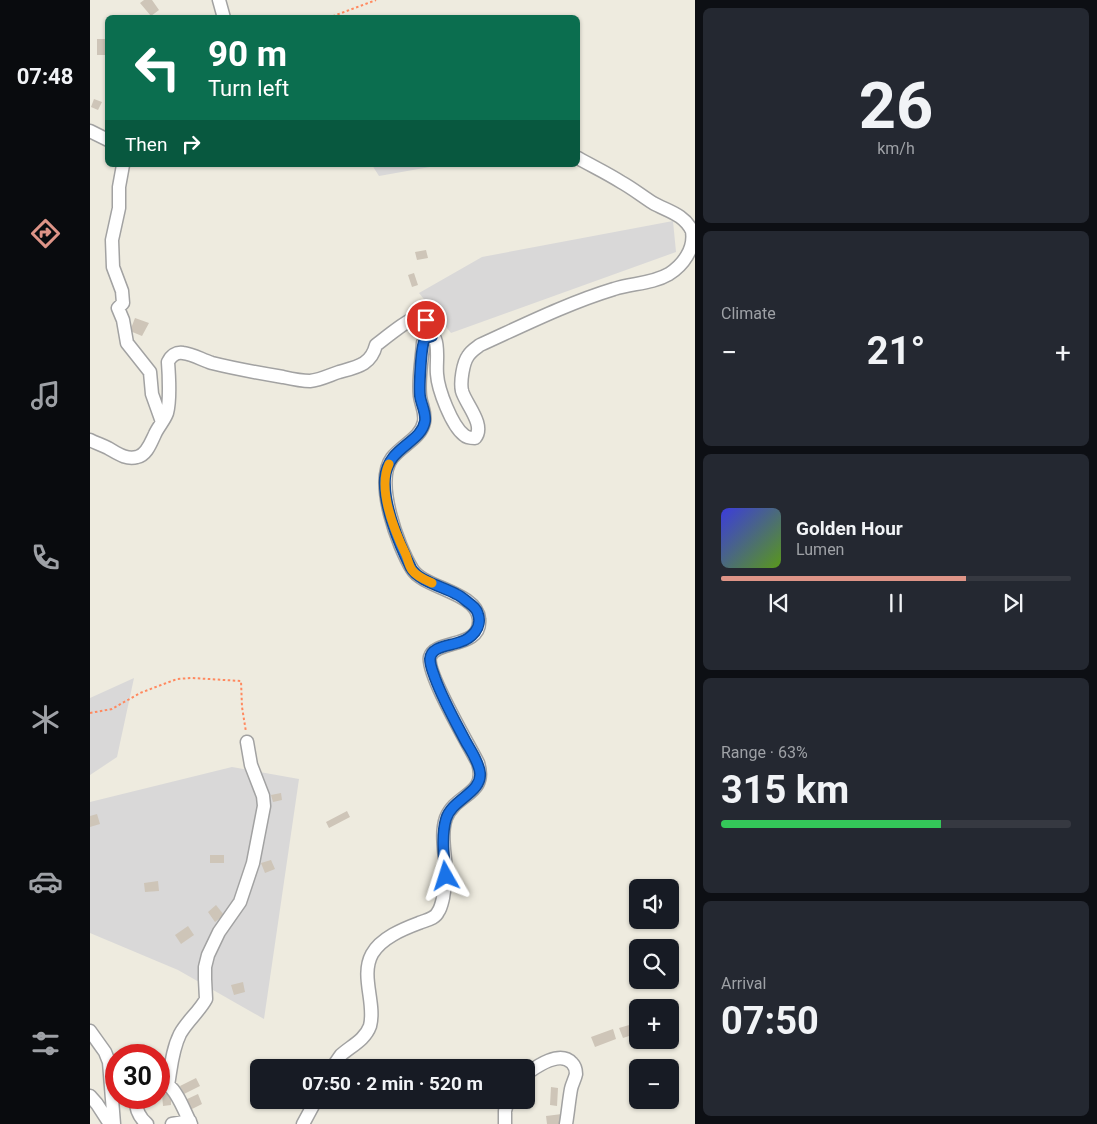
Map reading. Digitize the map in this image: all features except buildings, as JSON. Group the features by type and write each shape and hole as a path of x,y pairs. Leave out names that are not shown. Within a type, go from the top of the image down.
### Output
{"street":[{"path":"219,0 223,15"},
{"path":"90,130 105,138"},
{"path":"90,440 118,455 130,458 139,457 152,443 154,434 167,413 168,362 176,354 191,355 209,362 251,372 310,380 325,378 350,370 370,360 375,352 376,345 402,327 408,320 418,317 426,320 432,336 437,342 437,377 442,398 453,421 462,434 475,438 479,430 462,390 465,364 469,355 474,350 480,345 552,312 615,288 654,280 669,274 692,253 694,239 687,223 676,214 655,204 580,159"},
{"path":"123,167 119,187 119,208 112,240 113,267 122,291 123,303 118,308 127,342 150,372 152,394 162,422"},
{"path":"339,1059 364,1037 369,1027 371,1017 368,978 369,961 373,953 380,945 396,934 433,918 438,913 442,903 446,876 443,847 446,820 450,811 457,803 478,785 480,778 478,764 439,688 430,664 430,657 433,651 462,642 471,637 478,628 478,612 457,594 431,583 412,571 395,530 385,489 387,468 391,459 423,427 425,420 424,410 420,397 423,343 432,336"},
{"path":"170,1064 180,1034 206,999 205,967 208,955 219,932 240,902 257,846 264,806 263,796 252,765 247,742"},
{"path":"90,1031 105,1052 109,1062 114,1124"},
{"path":"535,1069 554,1059 562,1058 569,1060 574,1066 576,1072 575,1080 571,1088 566,1124"},
{"path":"170,1087 176,1094 190,1123 172,1124"},
{"path":"90,1096 110,1124"},
{"path":"137,1109 138,1114 147,1124"},
{"path":"303,1124 311,1109"},
{"path":"505,1124 506,1109"}],"path":[{"path":"336,15 376,0"},
{"path":"90,713 112,708 140,693 177,679 241,681 242,707 247,742"}],"shaded area":[{"path":"373,167 430,167 379,176"},
{"path":"673,221 676,252 451,333 419,293 482,257"},
{"path":"134,678 117,757 90,775 90,698"},
{"path":"232,767 299,779 264,1019 178,970 90,933 90,802"}],"slow traffic":[{"path":"389,464 385,478 385,489 395,530 412,571 432,583"}],"route":[{"path":"426,320 432,336 423,343 420,397 425,420 423,427 417,435 398,450 391,459 385,478 385,489 395,530 412,571 431,583 457,594 478,612 478,628 471,637 462,642 439,648 433,651 430,657 430,664 439,688 478,764 480,772 478,785 457,803 450,811 446,820 443,847 446,876"}]}
